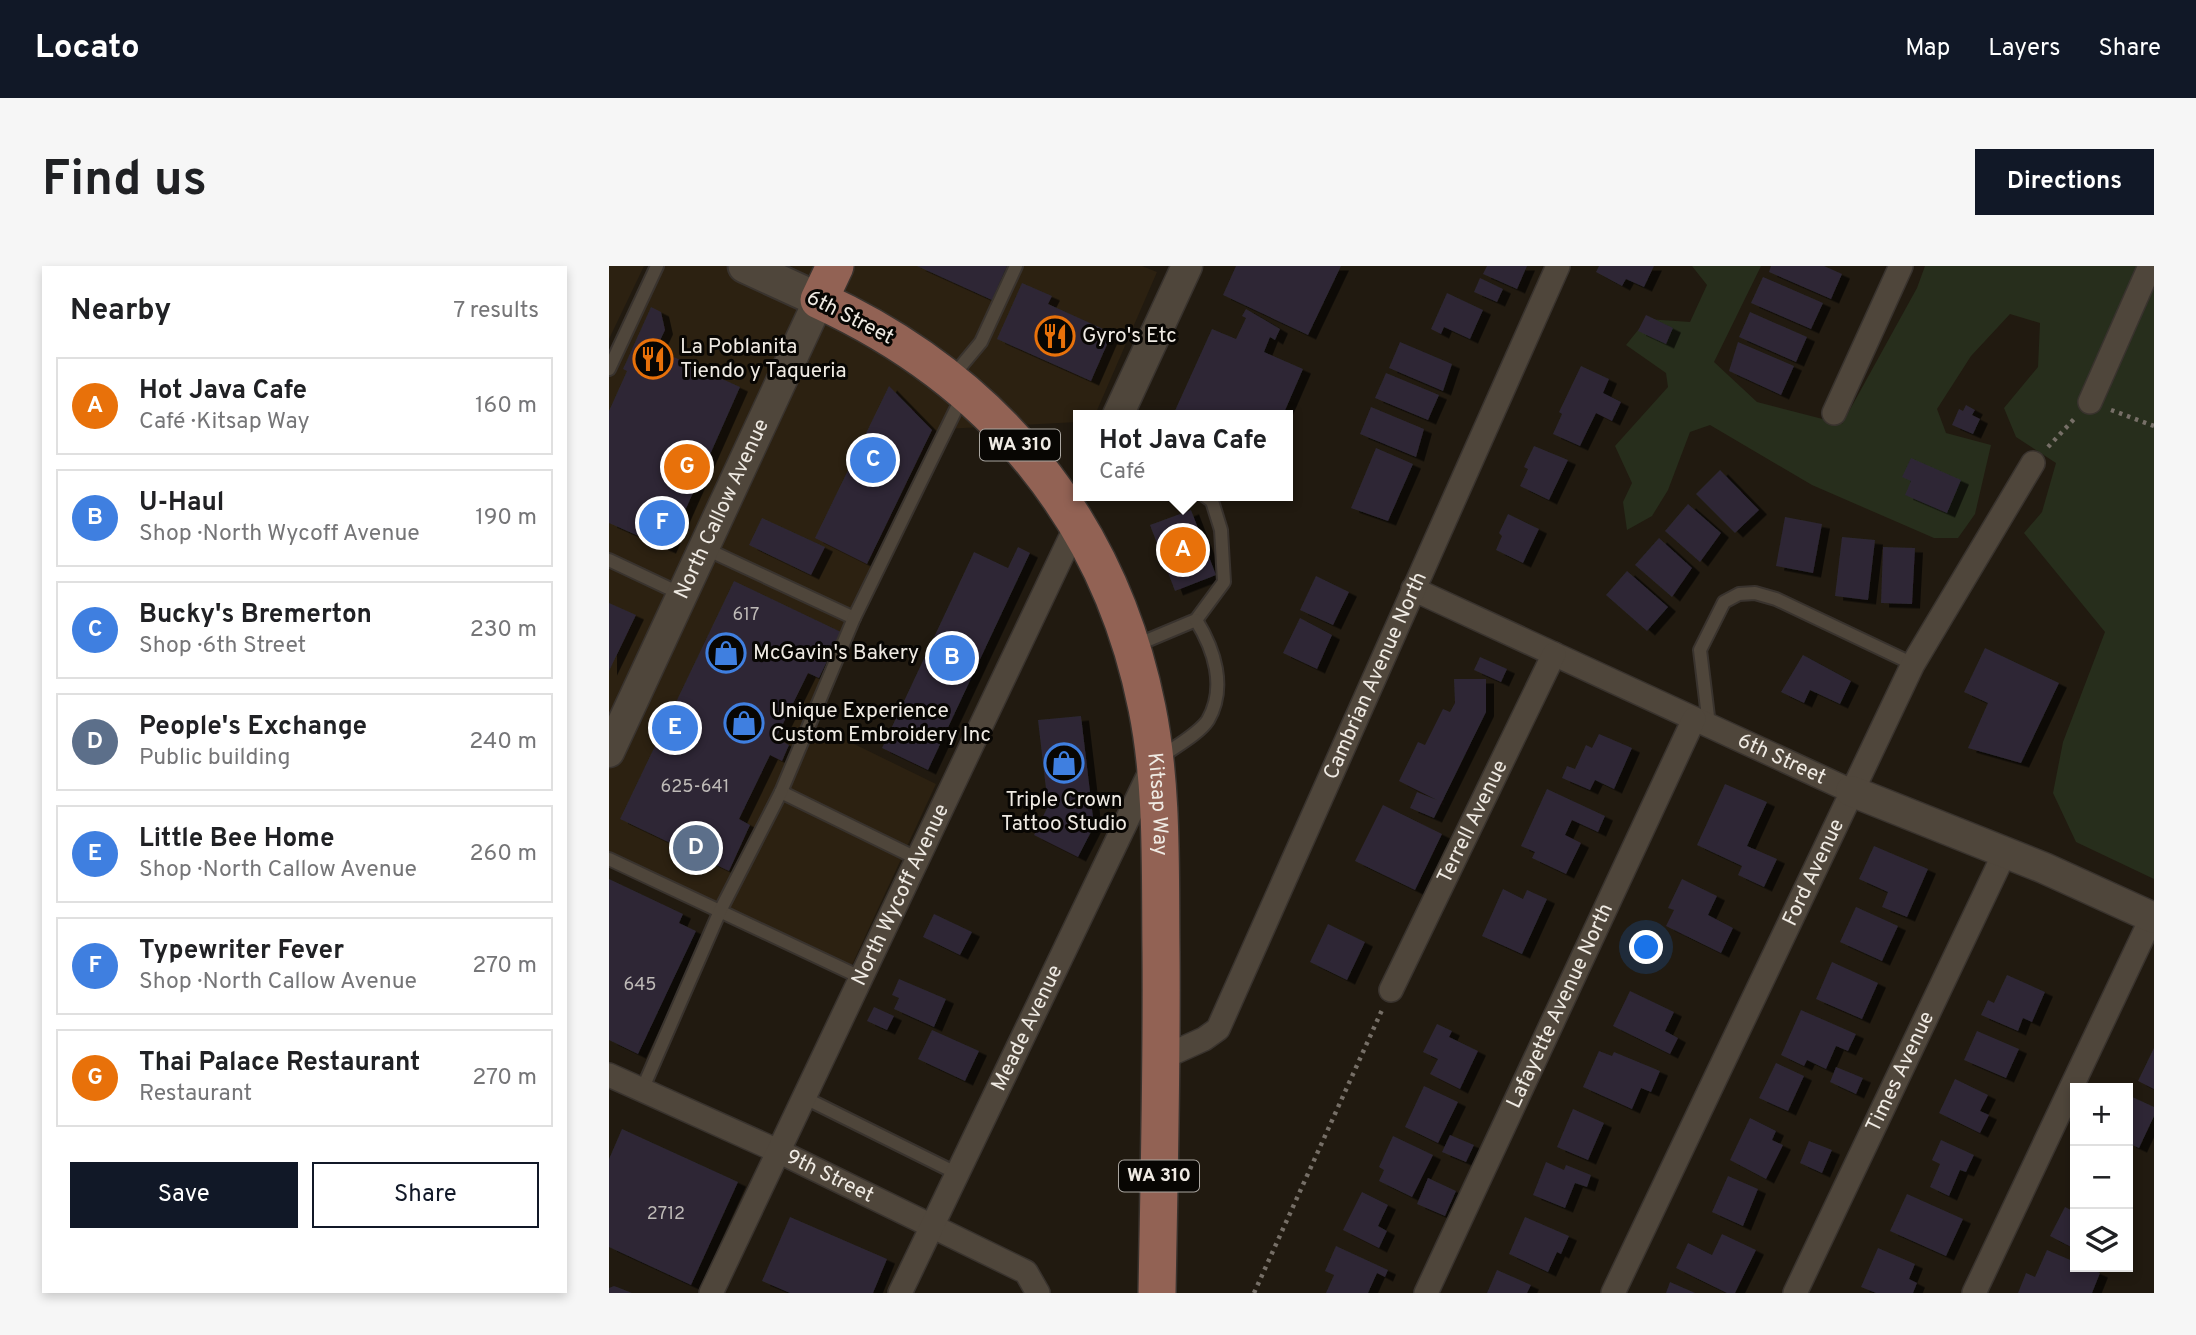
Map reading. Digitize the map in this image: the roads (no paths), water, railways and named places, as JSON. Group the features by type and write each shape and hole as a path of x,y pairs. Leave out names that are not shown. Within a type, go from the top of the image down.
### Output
{"main road":[{"name":"6th Street","path":"745,266 884,333 958,384"},
{"name":"North Callow Avenue","path":"819,300 835,266"},
{"name":"Kitsap Way","path":"958,384 1073,501"},
{"name":"Kitsap Way","path":"1081,509 1131,648 1147,707 1155,762 1161,1058 1157,1293"}],"street":[{"path":"1120,410 1187,266"},
{"name":"Cambrian Avenue North","path":"1161,1058 1204,1039 1218,1029 1558,266"},
{"path":"1834,413 1902,266"},
{"path":"2090,402 2150,266"},
{"name":"North Callow Avenue","path":"609,752 819,300"},
{"name":"Ford Avenue","path":"1613,1293 1913,664 2033,463"},
{"name":"North Wycoff Avenue","path":"711,1293 780,1152 1081,509"},
{"name":"6th Street","path":"1413,589 1851,791 2005,852 2153,917"},
{"name":"Terrell Avenue","path":"1391,990 1554,654"},
{"name":"Lafayette Avenue North","path":"1426,1293 1701,722"},
{"name":"Meade Avenue","path":"900,1293 1155,762"},
{"name":"Times Avenue","path":"1795,1293 2005,852"},
{"path":"1974,1293 2153,917"},
{"name":"9th Street","path":"609,1075 780,1152 1026,1272 1038,1293"}],"lane":[{"path":"609,369 657,266"},
{"path":"642,1090 720,911 781,792 854,618 958,384 981,342 1016,266"},
{"path":"1131,648 1196,620 1224,582 1221,530 1209,501"},
{"path":"704,548 854,618"},
{"path":"609,560 682,594"},
{"path":"1701,722 1700,650 1724,602 1739,594 1755,593 1776,599 1913,664"},
{"path":"1155,762 1207,721 1218,693 1213,647 1196,620"},
{"path":"781,792 918,859"},
{"path":"609,859 862,978"},
{"path":"805,1098 956,1173"}],"place":[{"name":"Gyro's Etc","path":"1055,336"},
{"name":"La Poblanita Tiendo y Taqueria","path":"653,359"},
{"name":"Bucky's Bremerton","path":"873,460"},
{"name":"Thai Palace Restaurant","path":"687,467"},
{"name":"Typewriter Fever","path":"662,523"},
{"name":"Hot Java Cafe","path":"1183,550"},
{"name":"McGavin's Bakery","path":"726,653"},
{"name":"U-Haul","path":"952,658"},
{"name":"Unique Experience Custom Embroidery Inc","path":"744,723"},
{"name":"Little Bee Home","path":"675,728"},
{"name":"Triple Crown Tattoo Studio","path":"1064,763"},
{"name":"People's Exchange","path":"696,848"}]}
